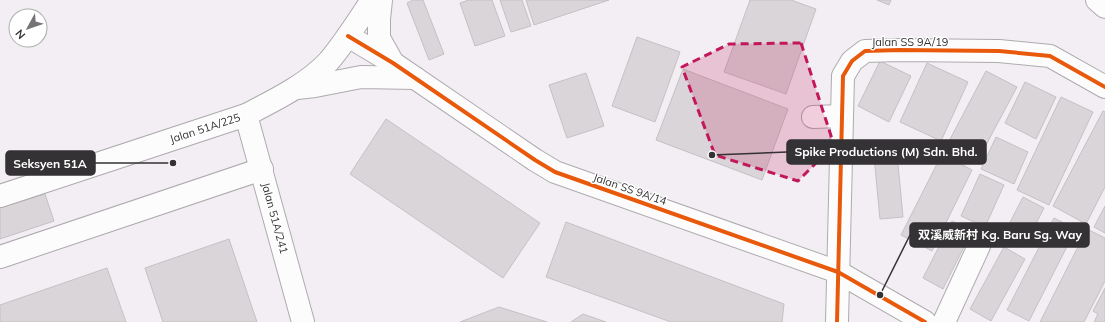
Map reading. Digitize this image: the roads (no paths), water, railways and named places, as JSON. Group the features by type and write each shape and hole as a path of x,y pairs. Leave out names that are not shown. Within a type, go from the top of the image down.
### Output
{"street":[{"name":"Jalan 51A/225","path":"0,196 246,115 272,102 312,76 328,62 348,36 372,0"},
{"path":"381,0 379,38 393,63"},
{"path":"1097,0 1105,7"},
{"name":"Jalan SS 9A/14","path":"348,36 393,63 535,160 555,172 838,272 925,322"},
{"name":"Jalan SS 9A/19","path":"837,322 843,76 852,61 865,52 899,50 999,51 1050,56 1105,87"},
{"path":"292,89 361,77 415,78"},
{"name":"Jalan 51A/241","path":"246,115 303,322"},
{"path":"813,117 842,116"},
{"path":"0,257 262,169"},
{"path":"944,322 980,246"}],"place":[{"name":"Spike Productions (M) Sdn. Bhd.","path":"712,155"},
{"name":"Seksyen 51A","path":"173,163"},
{"name":"双溪威新村 Kg. Baru Sg. Way","path":"880,295"}]}
